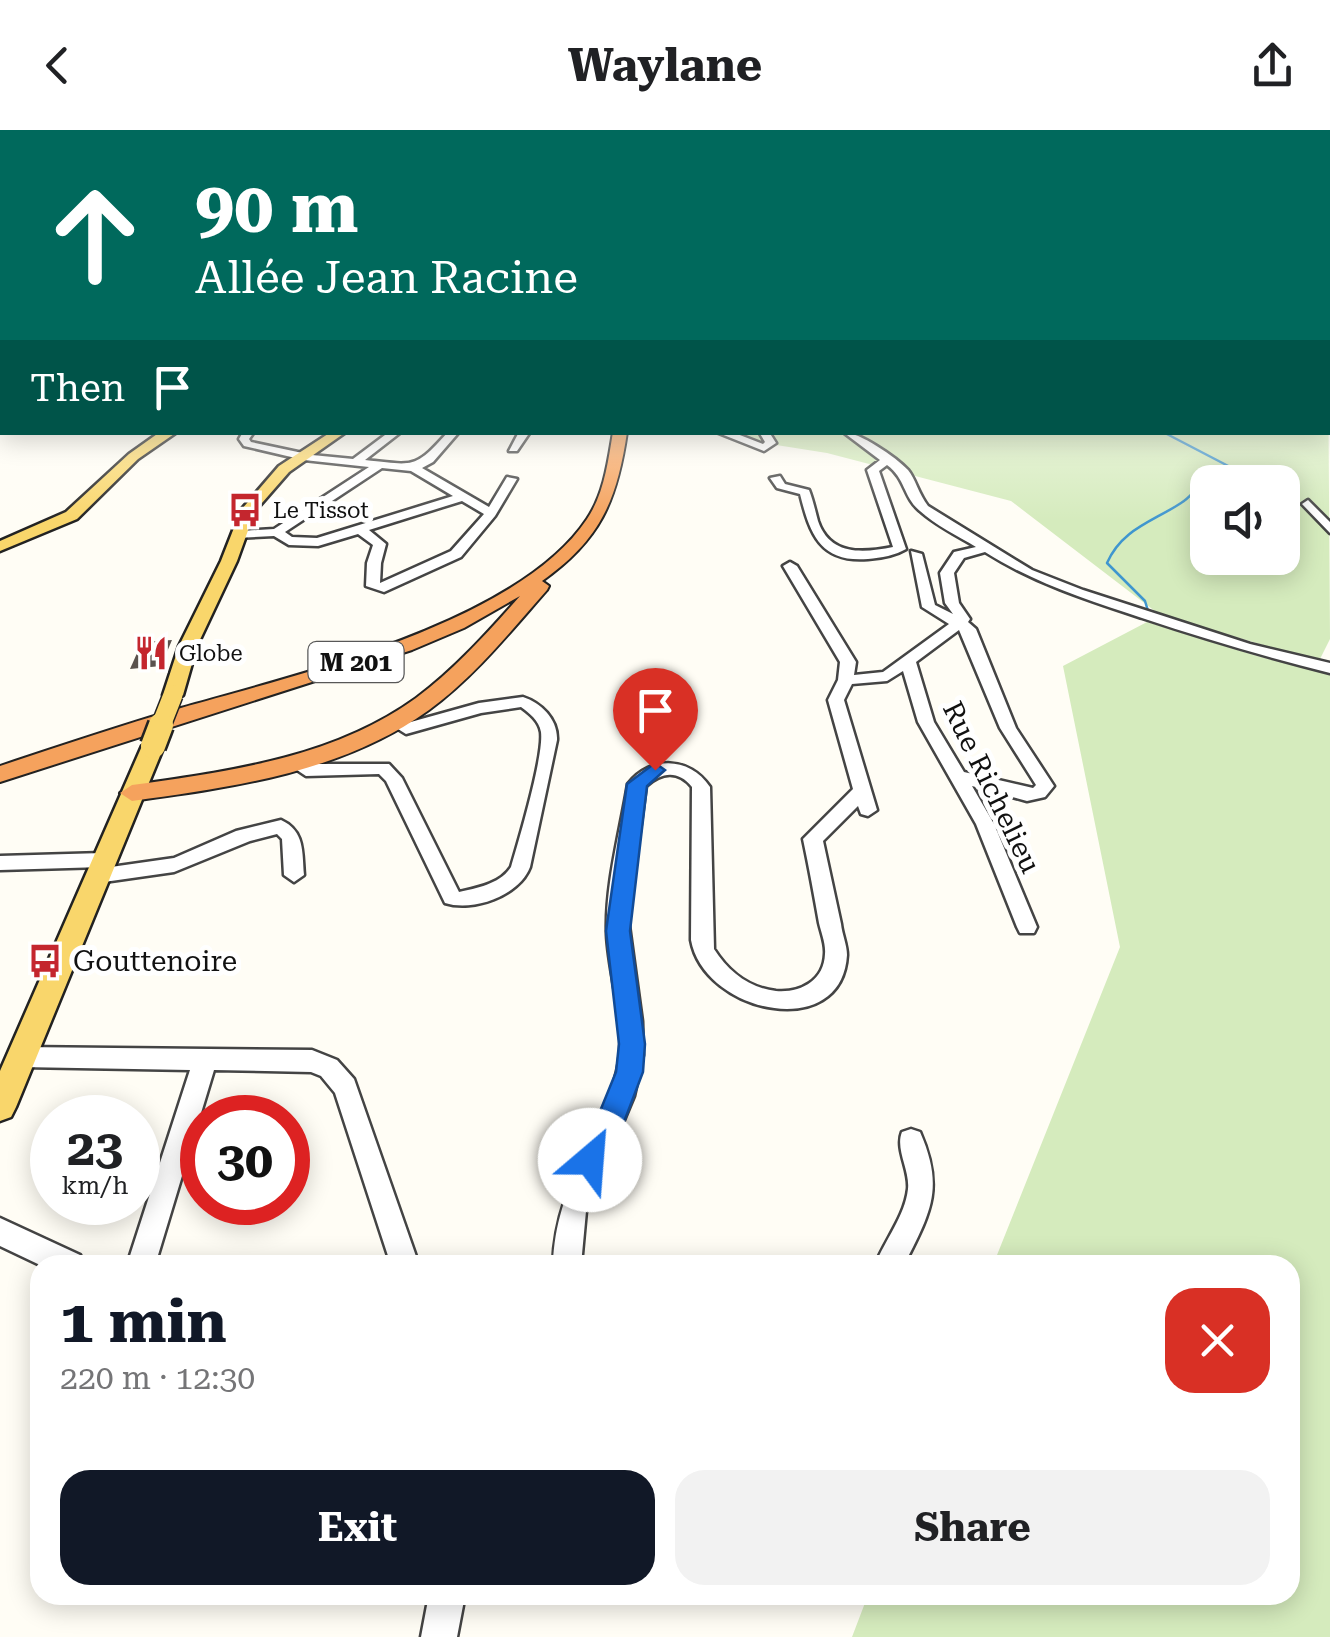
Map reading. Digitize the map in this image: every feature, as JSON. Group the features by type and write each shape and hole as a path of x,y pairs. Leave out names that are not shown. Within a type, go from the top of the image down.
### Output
{"highway":[{"name":"M 201","path":"0,762 383,646 484,601 536,568 587,516 602,482 615,435"},
{"name":"M 201","path":"0,774 422,638 513,592 587,531 604,506 616,435"},
{"path":"132,792 277,768 384,728 420,705 473,658 578,546 587,531"}],"main road":[{"path":"0,542 77,512 132,456 162,435"},
{"path":"1,1102 173,695 188,646 264,497 306,456 336,435"}],"street":[{"path":"247,435 244,440 252,445 306,456 414,468 491,513"},
{"path":"357,461 392,435"},
{"path":"414,468 428,460 451,435"},
{"path":"513,450 523,435"},
{"path":"730,435 764,448 781,486 805,492 816,531 834,552 854,556 900,549 872,470 888,460"},
{"path":"764,448 771,443 766,435"},
{"path":"852,435 905,473 912,494 924,509 1027,573 1150,617 1330,668"},
{"path":"241,541 277,532 378,465"},
{"path":"362,531 380,544 373,586 384,588 456,554 491,513 511,478"},
{"path":"277,532 289,541 318,542 462,497"},
{"path":"1308,504 1330,529"},
{"path":"846,680 887,676 959,624 964,618 952,603 946,572 960,555 986,548"},
{"path":"916,554 929,608 969,628 1008,728 1045,786 1039,793 1027,795 957,776"},
{"path":"569,1255 579,1186 606,1134 630,1072 632,1044 618,931 637,784 655,770 673,768 691,774 701,787 702,948 718,973 742,989 781,1002 813,995 828,984 836,954 812,839 865,800 836,700 846,680 848,662 790,566"},
{"name":"Rue Richelieu","path":"908,662 926,722 985,824 1027,927"},
{"path":"306,770 384,768 393,778 452,898 460,900 511,882 518,875 527,844 546,755 549,732 540,716 524,702 479,708 406,728"},
{"path":"0,863 100,868 185,862 223,842 262,828 281,827 291,836 294,875"},
{"path":"22,1057 312,1061 329,1068 345,1087 402,1255"},
{"path":"144,1255 205,1058"},
{"path":"894,1255 920,1200 925,1178 911,1140"},
{"path":"0,1232 49,1255"},
{"path":"439,1637 445,1605"}],"green space":[{"path":"738,435 1329,435 1330,639 1319,661 1160,615 1011,501 827,453 751,441"},
{"path":"1147,622 1330,674 1330,1637 852,1637 864,1605 1300,1605 1300,1255 997,1255 1120,947 1063,666"}],"building":[{"name":"Globe","path":"172,640 161,666 130,669 142,642"}],"waterway":[{"path":"1149,614 1145,601 1107,563 1113,551 1129,534 1184,501 1205,482 1234,469 1169,435"},
{"path":"1233,647 1262,655"}],"place":[{"name":"Le Tissot","path":"245,510"},
{"name":"Globe","path":"151,653"},
{"name":"Gouttenoire","path":"45,961"}],"route":[{"path":"590,1160 606,1134 630,1072 632,1044 618,931 637,784 655,770"}]}
